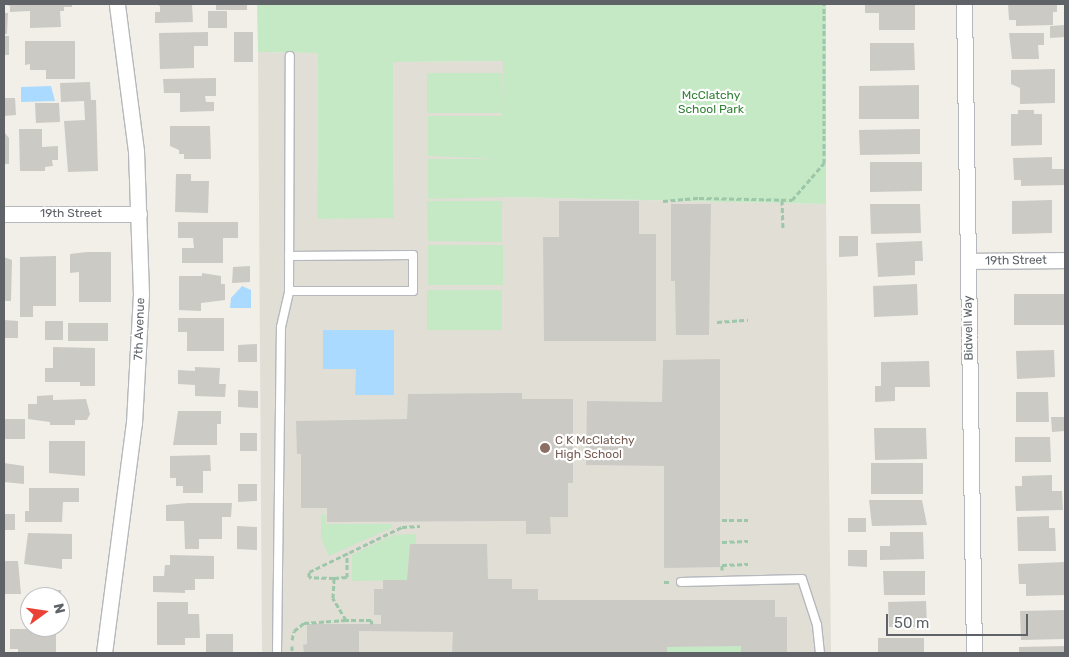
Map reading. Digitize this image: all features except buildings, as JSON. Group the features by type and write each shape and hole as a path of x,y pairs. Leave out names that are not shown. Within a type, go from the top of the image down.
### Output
{"street":[{"name":"7th Avenue","path":"104,653 134,423 141,294 136,151 117,4"},
{"name":"Bidwell Way","path":"964,4 974,653"},
{"name":"19th Street","path":"4,214 139,214"},
{"name":"19th Street","path":"968,261 1065,260"}],"lane":[{"path":"276,653 281,327 289,291 290,56"},
{"path":"289,256 413,255 413,291 289,291"},
{"path":"681,582 802,579 817,625 820,653"}],"path":[{"path":"663,201 699,198 792,200 824,163 824,4"},
{"path":"782,200 783,228"},
{"path":"717,322 748,320"},
{"path":"722,520 748,520"},
{"path":"347,553 348,577 309,577 309,572 347,553 402,526 420,526"},
{"path":"722,542 748,541"},
{"path":"722,565 748,564"},
{"path":"334,578 333,598 346,620"},
{"path":"292,653 292,638 299,626 346,620 371,620 372,624"}],"shaded area":[{"name":"C K McClatchy High School","path":"258,52 318,53 317,219 394,217 393,62 503,61 503,197 826,204 831,653 262,653"}],"green space":[{"name":"McClatchy School Park","path":"257,4 826,4 826,204 503,197 428,199 428,159 503,159 428,156 428,116 502,116 503,61 393,62 394,218 317,219 318,53 258,52"},
{"path":"427,73 502,73 502,113 427,113"},
{"path":"427,201 502,201 502,242 428,241"},
{"path":"428,245 503,245 503,285 428,285"},
{"path":"427,290 502,290 502,330 427,330"},
{"path":"321,514 325,514 326,524 392,524 391,528 329,556 321,538"},
{"path":"416,534 416,544 410,545 407,580 352,581 352,555 393,535"},
{"path":"741,646 741,653 667,653 667,647"}],"water":[{"path":"51,86 55,101 21,102 21,87"},
{"path":"242,286 251,290 251,308 230,308 231,298"},
{"path":"323,330 394,330 394,395 355,395 356,369 323,369"}],"place":[{"name":"C K McClatchy High School","path":"545,448"}]}
